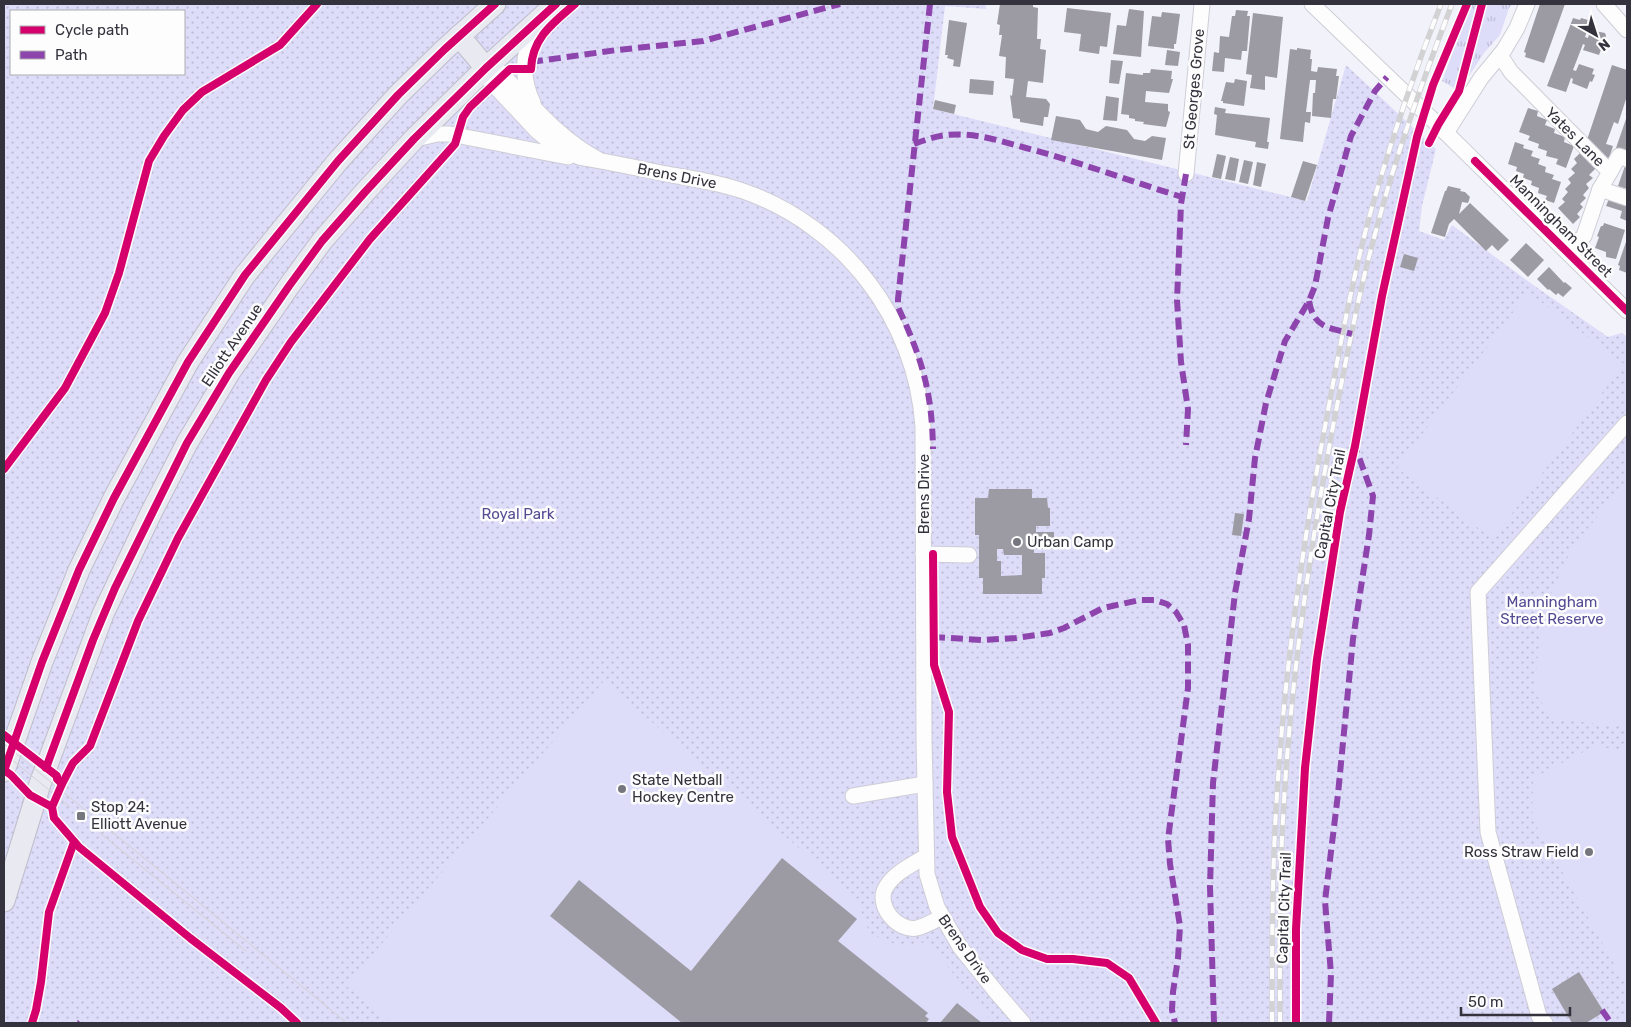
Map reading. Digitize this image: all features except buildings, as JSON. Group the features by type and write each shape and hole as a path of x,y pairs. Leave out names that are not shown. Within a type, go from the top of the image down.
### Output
{"highway":[{"name":"Elliott Avenue","path":"4,771 48,646 79,570 114,498 188,362 245,275 338,160 398,96 459,36 496,4"},
{"name":"Elliott Avenue","path":"4,901 40,784 103,614 187,443 229,373 317,248 365,192 414,139 486,68 557,4"},
{"path":"459,36 486,68"}],"street":[{"path":"538,112 526,84 524,70 525,54 535,30 557,4"},
{"name":"St Georges Grove","path":"1186,174 1202,4"},
{"name":"Manningham Street","path":"1312,4 1329,10 1446,133 1627,311"},
{"path":"1446,133 1481,78 1500,55 1513,35 1527,4"},
{"path":"1604,4 1627,30"},
{"name":"Yates Lane","path":"1500,55 1511,72 1610,172 1600,189 1584,236 1568,252"},
{"name":"Brens Drive","path":"595,160 563,137 500,72 496,69 486,68 490,81 542,135 568,153 595,160 721,184 772,203 794,215 822,234 846,255 866,278 896,325 912,364 923,427 927,874 937,907 960,947 1023,1023"},
{"path":"414,139 437,134 450,134 561,156 595,160"},
{"path":"1610,172 1619,156 1627,159"},
{"path":"1600,189 1627,198"},
{"path":"1545,1023 1539,1016 1488,832 1478,592 1627,423"},
{"path":"923,554 969,555"},
{"path":"853,796 925,784"},
{"path":"926,856 898,874 885,888 882,900 885,909 901,926 916,928 942,917"}],"green space":[{"name":"Royal Park","path":"4,4 985,4 986,9 945,6 933,109 1307,201 1346,65 1436,149 1422,206 1419,231 1444,240 1452,225 1608,337 1622,333 1627,337 1627,1023 4,1023"},
{"path":"1471,4 1512,4 1500,35 1484,53 1459,91 1442,81"},
{"path":"1528,292 1624,364 1493,539 1397,468"},
{"name":"Manningham Street Reserve","path":"1627,486 1627,727 1554,719 1534,692 1541,626 1553,589 1573,546 1618,492"},
{"name":"State Netball Hockey Centre","path":"604,681 856,897 870,934 900,946 928,942 993,1023 393,1023 346,986"},
{"name":"Ross Straw Field","path":"1595,746 1627,751 1627,987 1532,818 1533,778"}],"tram line":[{"path":"4,744 347,1023"},
{"path":"6,755 70,807"},
{"path":"100,833 246,951"}],"railway":[{"path":"1272,1023 1273,880 1280,746 1290,651 1310,510 1342,337 1365,233 1396,130 1441,4"},
{"path":"1280,1023 1281,870 1286,769 1302,619 1316,520 1334,421 1359,299 1371,251 1402,142 1452,4"}],"marked path":[{"path":"531,62 703,41 840,4"},
{"path":"930,4 898,307 919,359 928,392 933,449"},
{"path":"1214,1023 1210,887 1213,783 1235,593 1249,519 1255,458 1266,403 1285,341 1309,301 1315,286 1328,218 1351,136 1375,91 1387,77"},
{"path":"914,144 935,137 957,134 987,138 1065,159 1182,197"},
{"path":"1186,174 1181,204 1177,300 1181,362 1188,409 1186,445"},
{"path":"1309,301 1314,317 1323,325 1352,334"},
{"path":"1329,1023 1331,974 1325,901 1338,794 1353,639 1373,496 1356,449"},
{"path":"933,637 982,640 1050,633 1103,608 1140,600 1155,600 1167,604 1176,612 1184,625 1188,645 1188,688 1168,839 1180,926 1172,1010 1175,1023"},
{"path":"1602,1010 1611,1023"}],"cycle path":[{"path":"4,469 65,388 105,313 119,273 149,161 164,136 183,110 202,92 280,45 317,4"},
{"path":"4,771 42,662 79,570 114,498 188,362 245,275 338,161 398,95 495,4"},
{"path":"46,768 93,640 115,588 187,443 229,373 322,241 365,192 414,139 486,68 556,4"},
{"path":"62,784 73,763 90,746 138,621 178,538 266,380 291,342 370,239 455,144 463,117 470,107 510,69 531,69 535,48 545,32 575,4"},
{"name":"Capital City Trail","path":"1296,1023 1296,929 1305,768 1317,659 1340,512 1355,446 1382,296 1417,137 1433,85 1467,4"},
{"path":"1429,143 1459,91 1482,4"},
{"path":"1475,161 1627,311"},
{"path":"933,554 934,665 949,712 947,792 952,837 980,907 998,933 1022,950 1047,959 1073,959 1107,963 1129,978 1156,1023"},
{"path":"4,735 57,776 57,779 62,784 52,807"},
{"path":"4,770 30,795 52,807 54,818 79,847 190,938 281,1008 297,1023"},
{"path":"32,1023 41,982 49,912 74,842"}],"place":[{"name":"Urban Camp","path":"1017,542"},
{"name":"State Netball Hockey Centre","path":"622,789"},
{"name":"Stop 24: Elliott Avenue","path":"81,816"},
{"name":"Ross Straw Field","path":"1589,852"}]}
